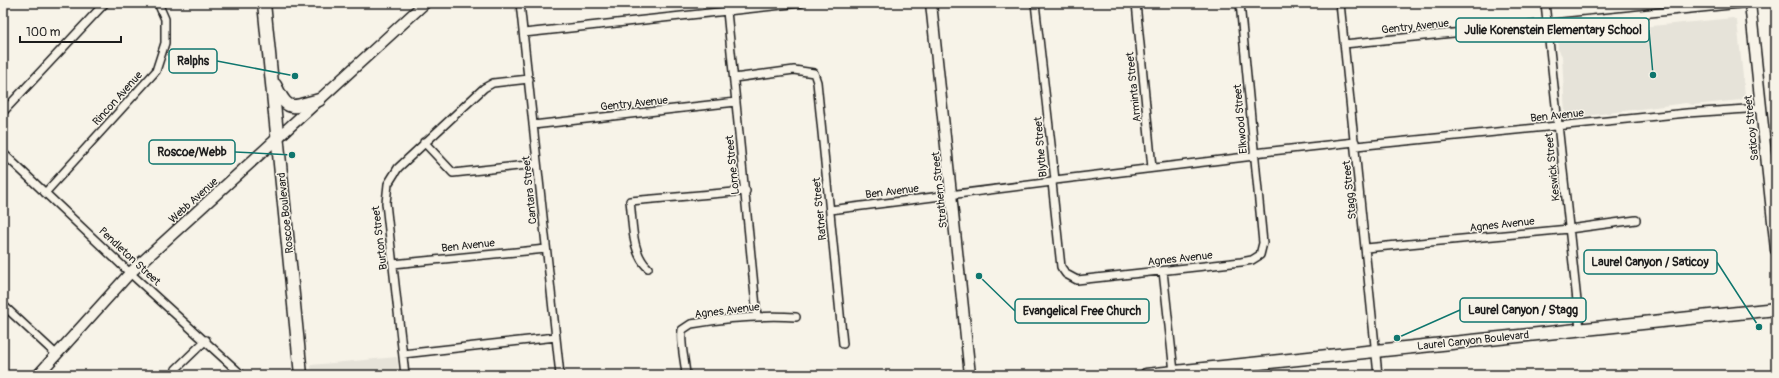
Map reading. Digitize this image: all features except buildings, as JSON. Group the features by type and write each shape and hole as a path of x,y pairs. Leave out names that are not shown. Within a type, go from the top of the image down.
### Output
{"main road":[{"name":"Roscoe Boulevard","path":"264,3 300,375"},
{"name":"Webb Avenue","path":"38,375 130,273 425,3"},
{"name":"Strathern Street","path":"931,3 970,375"},
{"name":"Saticoy Street","path":"1750,3 1776,250"},
{"path":"271,78 286,105 296,107 319,100"},
{"name":"Laurel Canyon Boulevard","path":"1146,375 1776,308"}],"street":[{"path":"3,112 105,3"},
{"name":"Rincon Avenue","path":"45,193 156,70 165,43 165,19 158,3"},
{"name":"Cantara Street","path":"520,3 560,375"},
{"path":"524,33 801,3"},
{"name":"Blythe Street","path":"1035,3 1054,181 1061,267 1066,274 1077,280"},
{"name":"Arminta Street","path":"1136,3 1152,168"},
{"name":"Elkwood Street","path":"1240,3 1262,233"},
{"name":"Stagg Street","path":"1340,3 1356,144 1378,375"},
{"name":"Keswick Street","path":"1545,3 1580,329"},
{"name":"Gentry Avenue","path":"1344,44 1750,3"},
{"name":"Lorne Street","path":"727,11 746,191 757,317"},
{"name":"Ratner Street","path":"734,78 794,70 814,73 817,82 843,344"},
{"name":"Burton Street","path":"405,375 386,203 388,184 398,168 424,142 484,88 493,84 528,79"},
{"name":"Gentry Avenue","path":"533,125 736,102"},
{"name":"Ben Avenue","path":"830,210 1254,155 1687,113 1761,108"},
{"path":"424,142 453,173 538,164"},
{"name":"Pendleton Street","path":"3,153 130,273 206,340 242,375"},
{"path":"648,268 642,262 637,253 630,201 746,191"},
{"name":"Agnes Avenue","path":"1366,248 1569,229 1636,220"},
{"name":"Agnes Avenue","path":"1077,280 1252,260 1260,255 1263,249 1262,233"},
{"name":"Ben Avenue","path":"393,264 546,249"},
{"path":"1163,271 1174,372"},
{"path":"3,305 57,355"},
{"name":"Agnes Avenue","path":"686,375 684,350 681,338 682,330 691,324 757,317 796,317"},
{"path":"403,354 556,337"},
{"path":"176,369 206,340"}],"shaded area":[{"path":"1733,18 1737,21 1745,95 1741,100 1693,105 1686,103 1570,118 1565,114 1562,56 1558,49 1558,39 1561,35"},
{"path":"397,357 399,375 312,375 311,365"}],"place":[{"name":"Julie Korenstein Elementary School","path":"1653,75"},
{"name":"Ralphs","path":"295,76"},
{"name":"Roscoe/Webb","path":"292,155"},
{"name":"Evangelical Free Church","path":"979,276"},
{"name":"Laurel Canyon / Saticoy","path":"1759,327"},
{"name":"Laurel Canyon / Stagg","path":"1397,338"}]}
